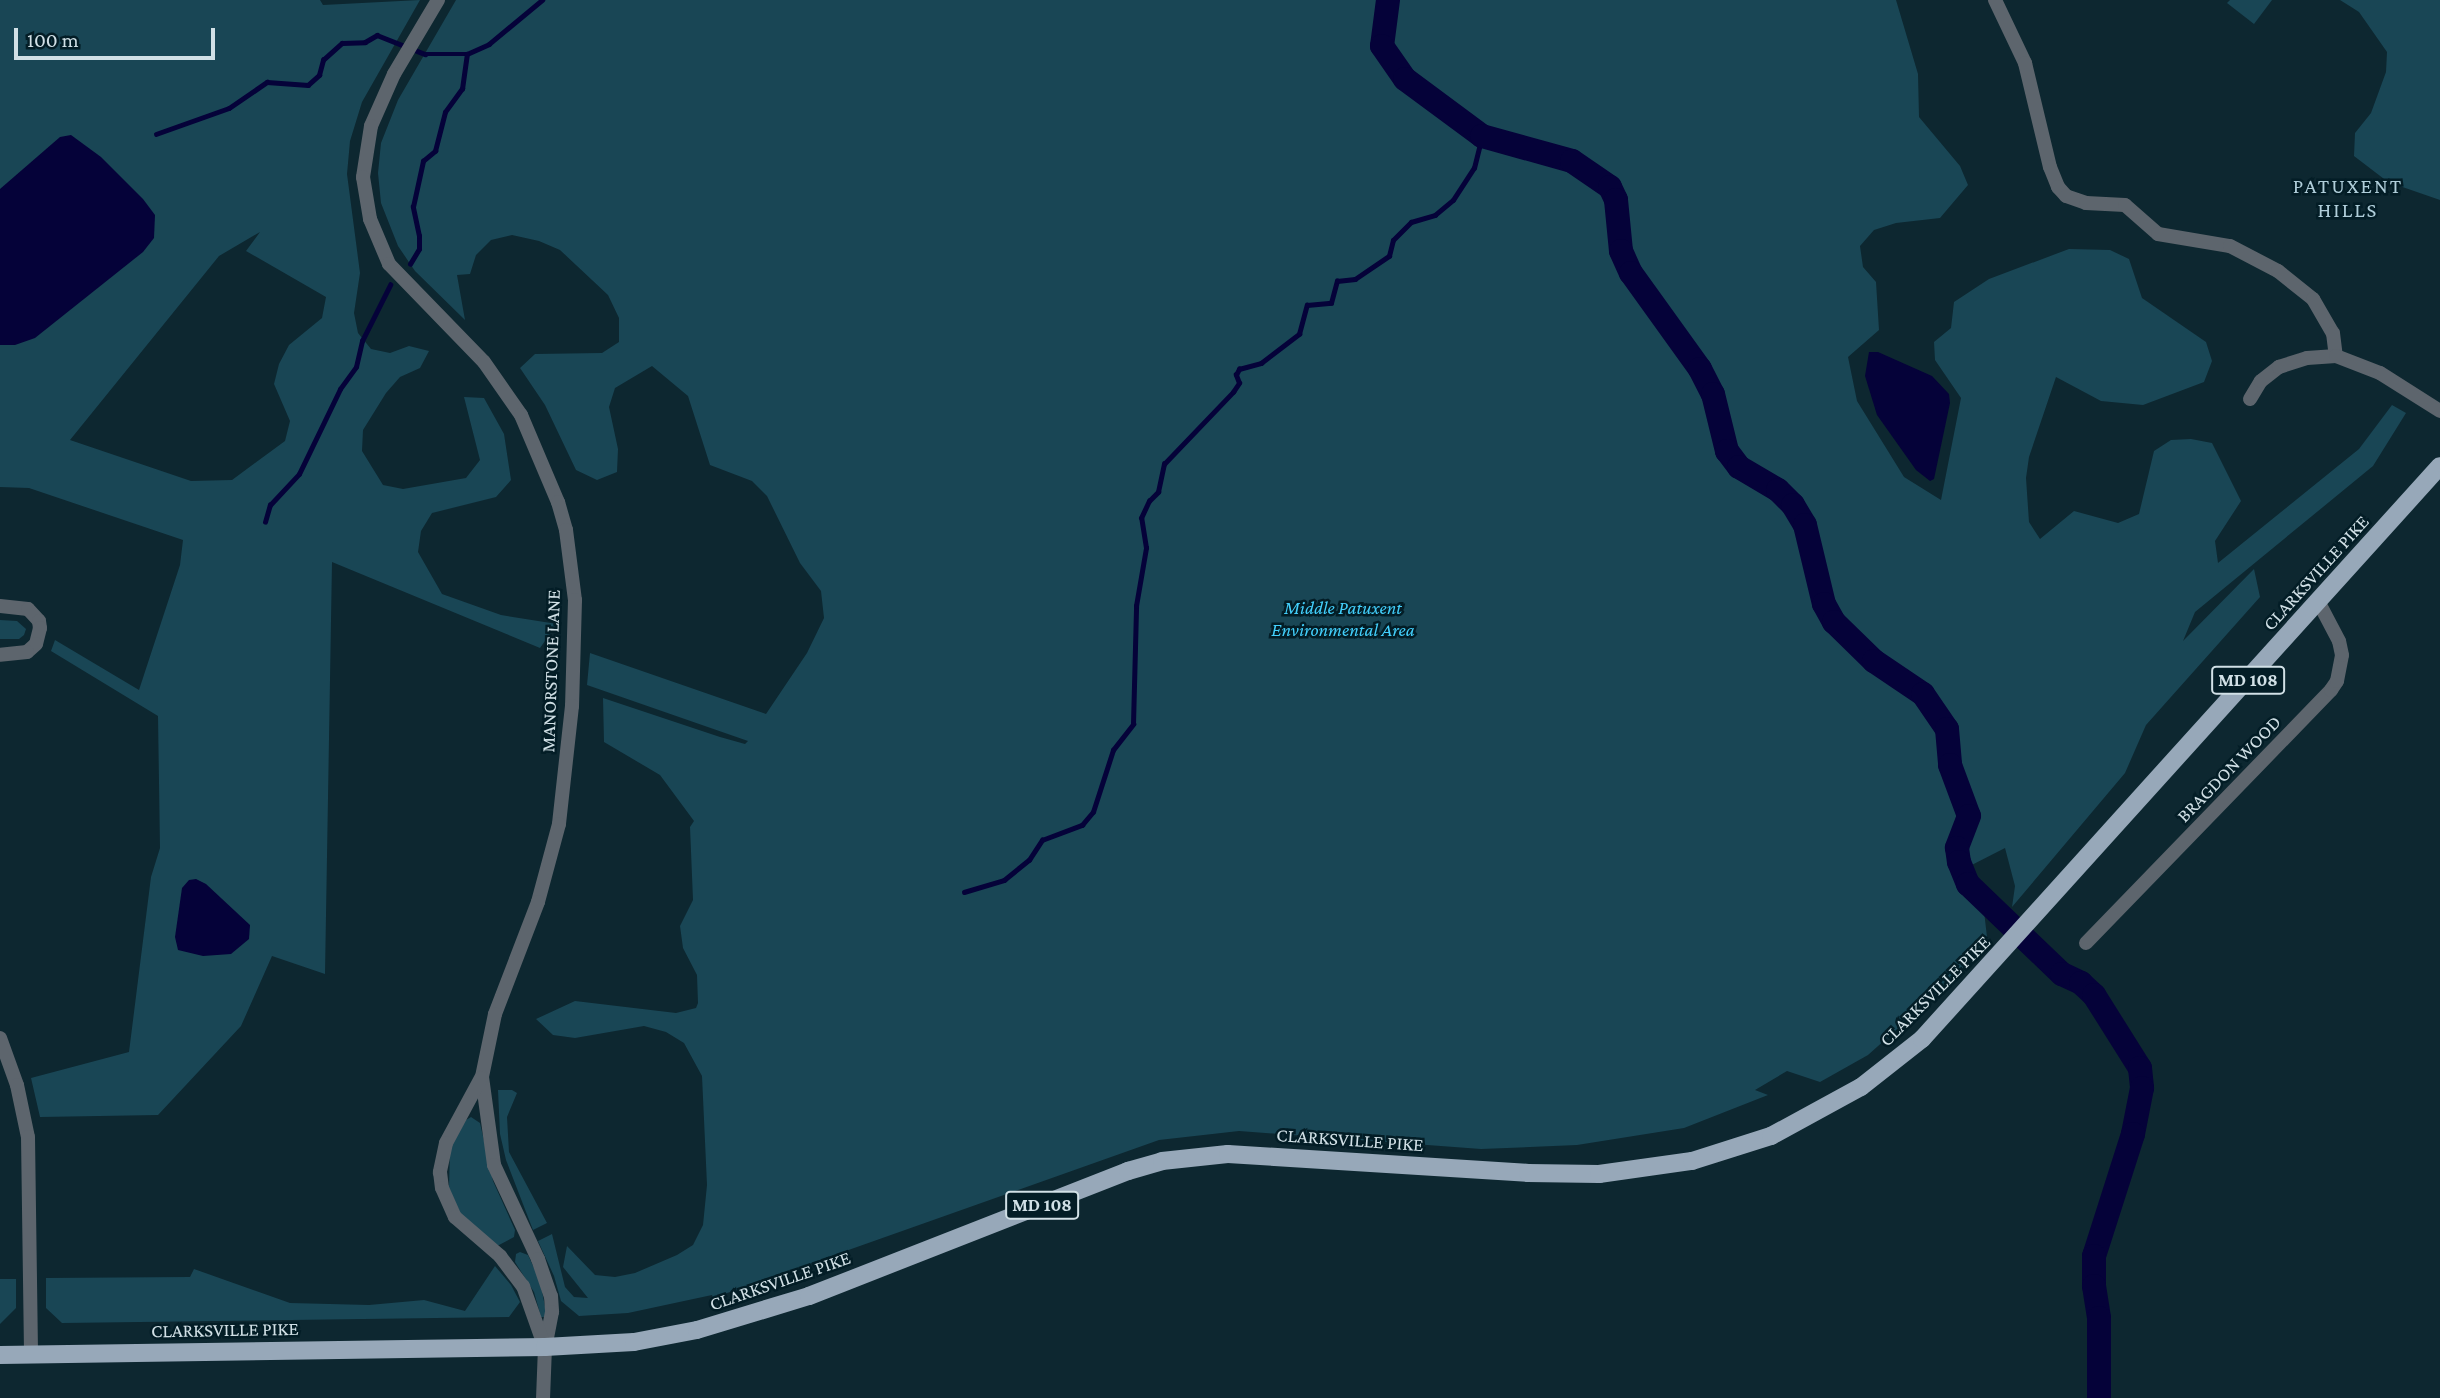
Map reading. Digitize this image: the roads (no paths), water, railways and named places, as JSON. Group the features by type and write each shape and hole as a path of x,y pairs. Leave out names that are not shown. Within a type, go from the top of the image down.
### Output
{"main road":[{"name":"CLARKSVILLE PIKE","path":"0,1355 545,1347 634,1342 727,1322 921,1254 1128,1171 1174,1160 1228,1154 1567,1175 1629,1171 1692,1161 1770,1136 1861,1087 1922,1039 2440,466"}],"street":[{"name":"MANORSTONE LANE","path":"438,0 377,107 366,142 363,177 370,219 389,264 484,362 521,415 558,502 568,542 575,600 572,706 559,824 538,902 495,1014 482,1077 446,1143 440,1172 442,1188 455,1217 500,1256 523,1286 545,1347"},
{"path":"1996,0 2025,63 2049,167 2058,187 2066,196 2087,203 2126,205 2158,234 2230,246 2278,271 2314,299 2333,333 2336,356"},
{"path":"2250,399 2262,381 2279,367 2307,358 2336,356 2380,373 2440,411"},
{"name":"BRAGDON WOOD","path":"2086,943 2331,690 2337,681 2342,655 2339,641 2318,601"},
{"path":"0,606 27,609 39,621 40,628 36,644 27,652 0,655"},
{"path":"0,1038 17,1085 28,1137 31,1354"},
{"name":"MANORSTONE LANE","path":"482,1077 494,1165 538,1259 551,1296 552,1312 545,1347"},
{"path":"543,1398 545,1347"}],"waterway":[{"path":"156,134 229,108 267,82 308,85 319,75 323,60 342,43 365,42 377,35 425,54 467,54 489,44 542,0"},
{"path":"1388,0 1382,46 1405,79 1482,136 1572,161 1610,187 1616,200 1621,251 1631,273 1700,369 1713,394 1727,451 1739,467 1778,490 1793,505 1805,525 1824,604 1834,622 1874,661 1923,694 1947,729 1950,765 1969,816 1957,848 1959,862 1968,884 2062,974 2081,983 2094,995 2140,1068 2142,1088 2133,1134 2094,1256 2094,1286 2099,1318 2099,1398"},
{"path":"410,264 419,249 413,207 423,161 435,151 445,112 462,89 467,54"},
{"path":"964,892 1004,880 1029,860 1042,840 1082,825 1093,812 1113,750 1133,724 1136,606 1146,548 1141,518 1149,501 1158,492 1164,464 1233,392 1239,383 1236,375 1239,369 1261,363 1299,334 1307,305 1331,303 1337,281 1355,279 1389,256 1393,240 1411,222 1435,215 1453,200 1474,168 1482,136"},
{"path":"265,522 270,505 299,474 340,389 356,367 362,341 390,285"}],"district":[{"name":"PATUXENT HILLS","path":"2348,198"}],"park label":[{"name":"Middle Patuxent Environmental Area","path":"1343,619"}]}
